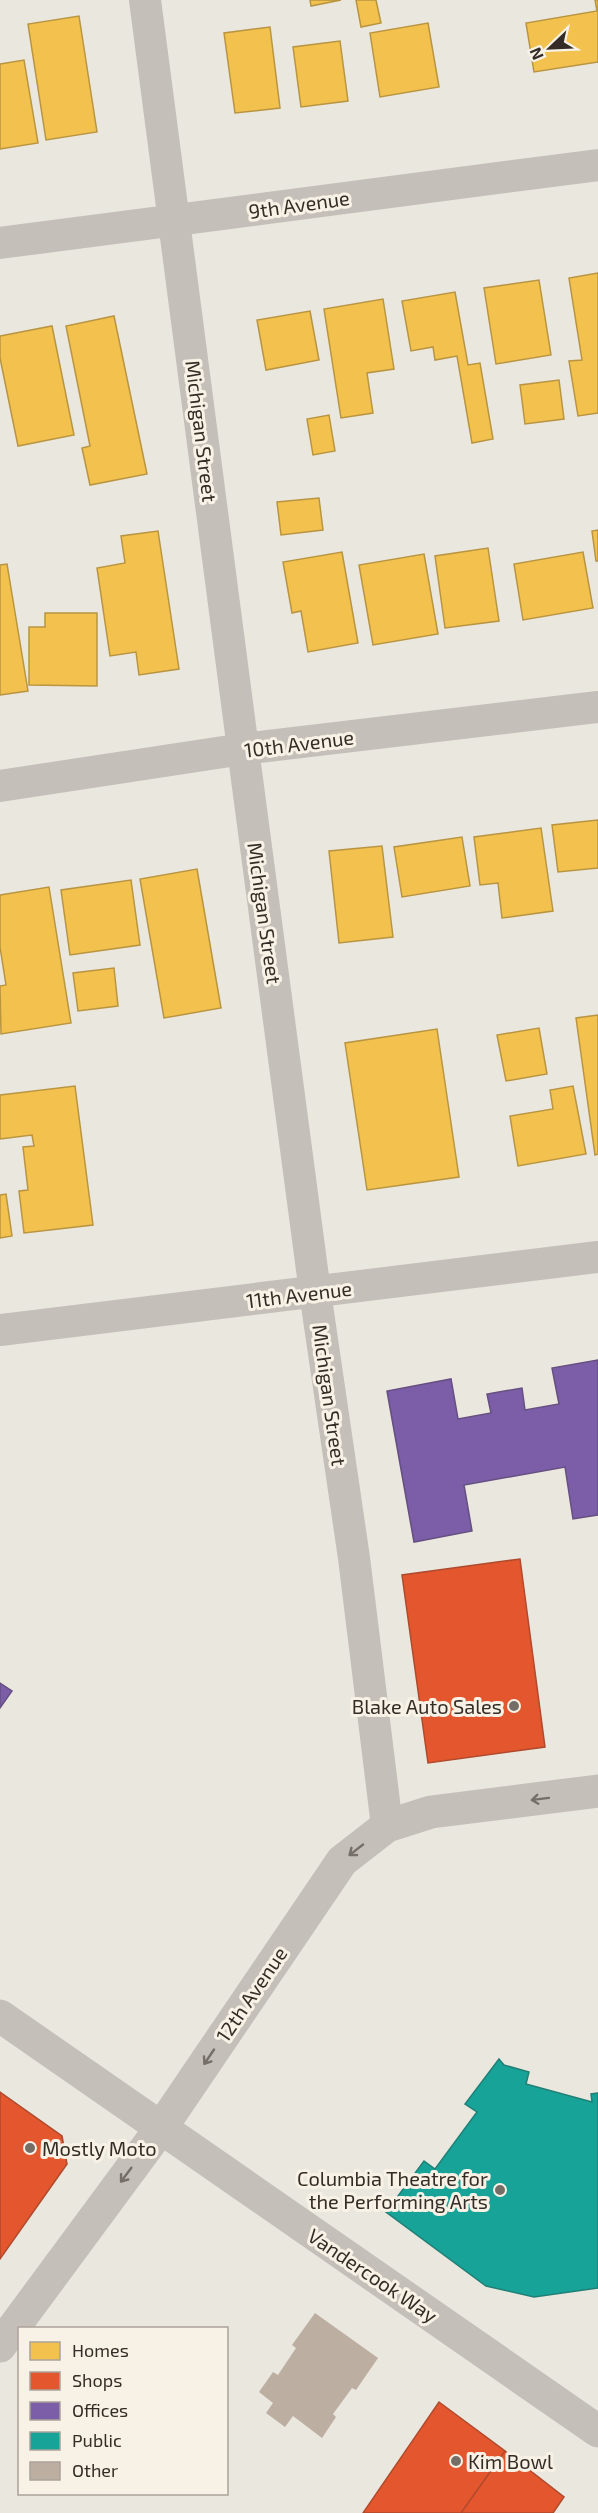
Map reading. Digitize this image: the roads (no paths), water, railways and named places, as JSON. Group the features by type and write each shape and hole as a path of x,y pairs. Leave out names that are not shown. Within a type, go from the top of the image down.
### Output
{"street":[{"name":"Michigan Street","path":"146,0 315,1292 354,1558 387,1826"},
{"name":"9th Avenue","path":"0,243 598,165"},
{"name":"10th Avenue","path":"0,786 243,749 598,707"},
{"name":"11th Avenue","path":"0,1330 598,1257"},
{"name":"12th Avenue","path":"0,2346 161,2128 342,1861 387,1826 431,1812 598,1791"},
{"name":"Vandercook Way","path":"0,2016 598,2431"}],"place":[{"name":"Blake Auto Sales","path":"514,1706"},
{"name":"Mostly Moto","path":"30,2148"},
{"name":"Columbia Theatre for the Performing Arts","path":"500,2190"},
{"name":"Kim Bowl","path":"456,2461"}]}
